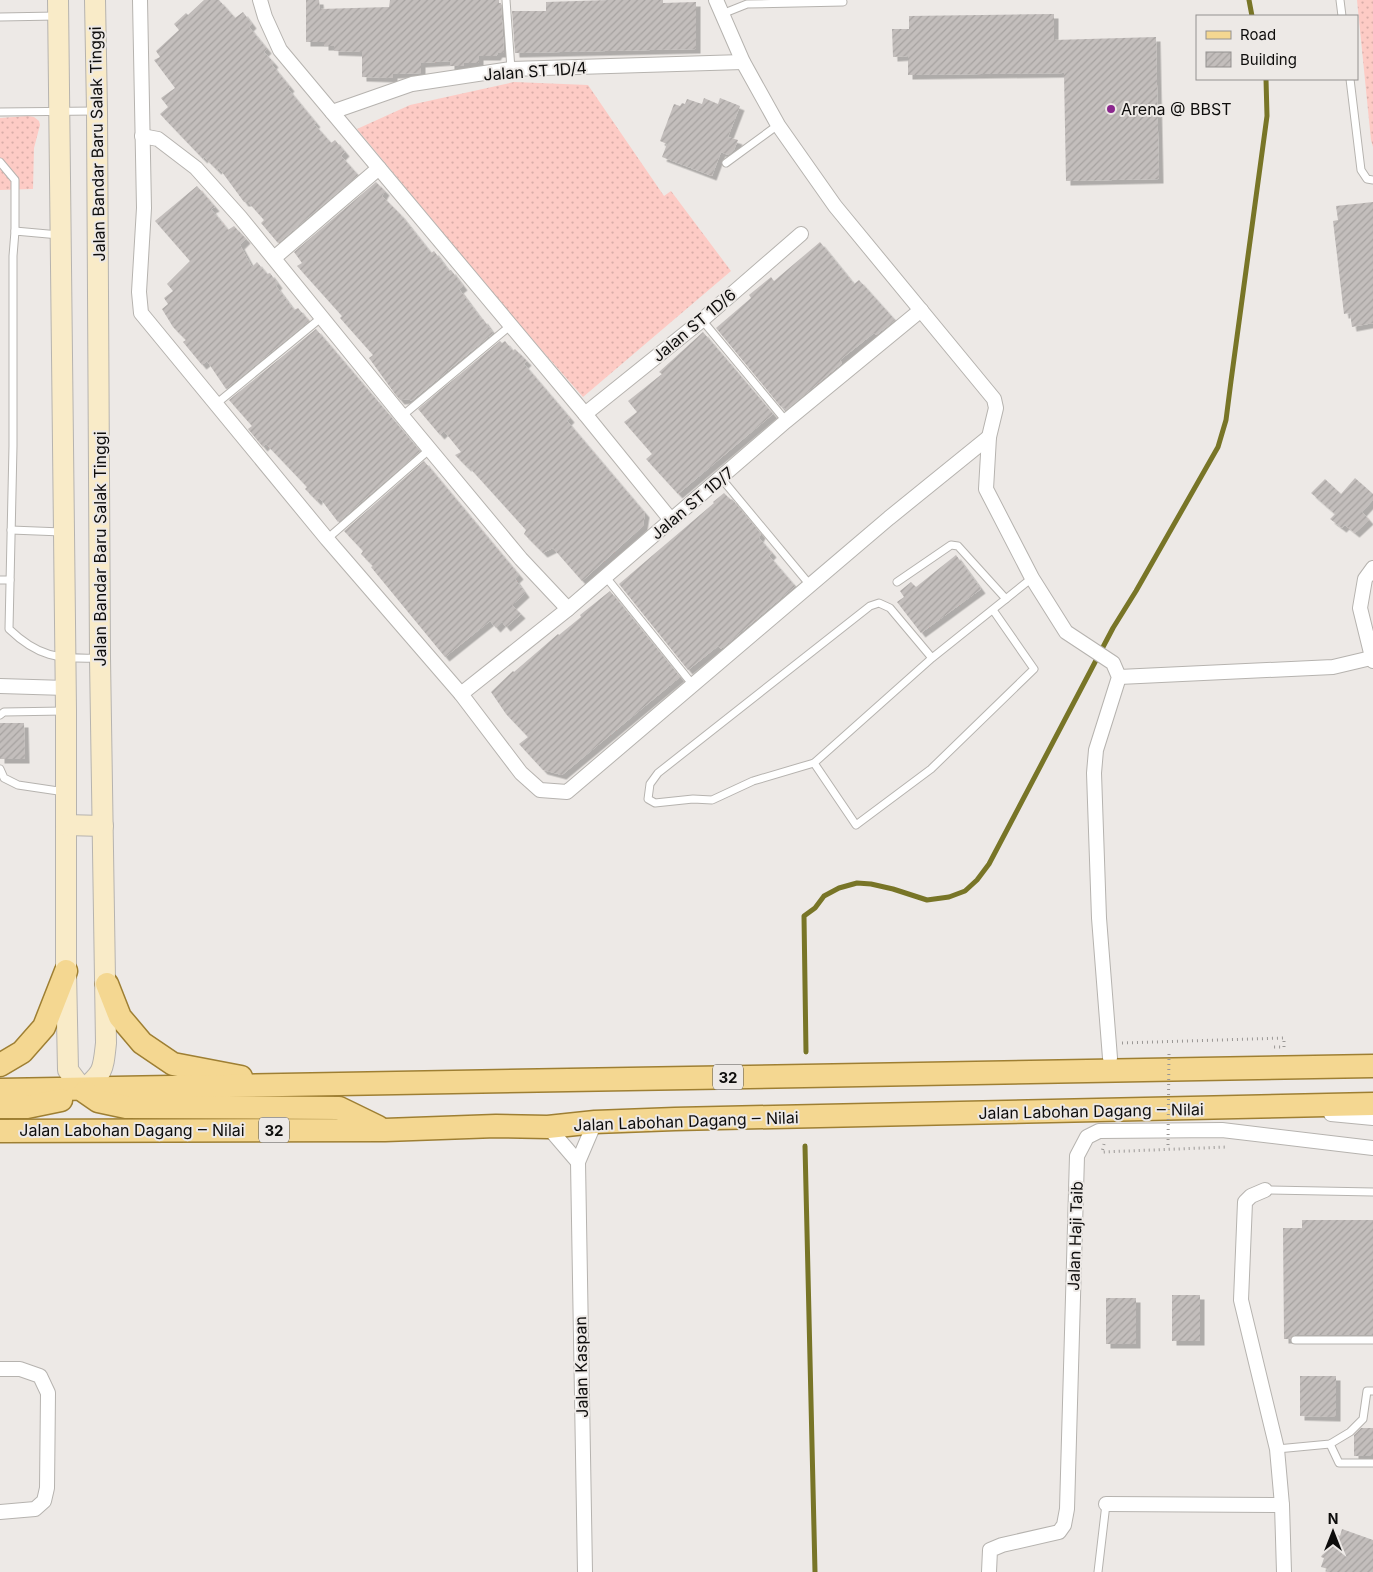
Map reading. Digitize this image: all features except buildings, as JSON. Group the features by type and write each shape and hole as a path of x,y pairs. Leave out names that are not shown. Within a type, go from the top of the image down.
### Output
{"main road":[{"name":"Jalan Bandar Baru Salak Tinggi","path":"82,1090 99,1076 104,1064 106,1043 100,658 95,0"},
{"path":"58,8 66,658 66,971 68,1070 82,1090 98,1101 126,1107 338,1108 384,1130"},
{"path":"66,825 103,826"},
{"path":"0,1065 22,1052 44,1027 66,971"},
{"path":"106,984 120,1017 142,1043 173,1064 247,1078 339,1084"},
{"name":"32","path":"0,1090 1373,1066"},
{"path":"0,1107 27,1107 46,1104 66,1099 82,1090"},
{"name":"Jalan Labohan Dagang ‒ Nilai","path":"0,1130 384,1130 496,1126 548,1127 595,1122 1373,1104"}],"street":[{"path":"140,0 144,208 139,292 141,313 327,539 461,694 521,773 540,790 567,792 810,585 989,437"},
{"path":"260,0 265,18 280,50 585,414 671,520"},
{"path":"716,0 743,62 778,125 835,206 994,399 996,408 989,437 986,489 1032,578 1066,632 1113,663 1119,677 1096,750 1094,773 1099,918 1110,1058"},
{"name":"Jalan ST 1D/4","path":"332,112 412,84 511,69 743,62"},
{"path":"142,136 158,139 196,168 274,258 402,416 521,558 568,609"},
{"path":"274,258 379,168"},
{"name":"Jalan ST 1D/6","path":"585,414 702,320 802,234"},
{"name":"Jalan ST 1D/7","path":"461,694 568,609 786,421 921,310"},
{"path":"1119,677 1333,667 1372,660 1360,608 1365,579 1373,568"},
{"path":"0,686 66,688"},
{"path":"1245,1108 1373,1118"},
{"path":"548,1127 578,1162 595,1122"},
{"name":"Jalan Haji Taib","path":"989,1572 990,1550 1002,1545 1059,1532 1064,1525 1067,1508 1077,1156 1087,1137 1099,1131 1222,1130 1373,1148"},
{"name":"Jalan Kaspan","path":"578,1162 585,1572"},
{"path":"1265,1190 1252,1196 1245,1202 1241,1300 1277,1449 1282,1505 1284,1572"},
{"path":"0,1369 20,1369 40,1376 48,1393 48,1403 47,1488 44,1501 35,1509 0,1512"},
{"path":"1106,1504 1282,1505"}],"lane":[{"path":"506,0 511,69"},
{"path":"1340,0 1342,15"},
{"path":"722,14 747,2 843,2"},
{"path":"0,17 58,8"},
{"path":"1350,80 1361,170 1368,179 1373,180"},
{"path":"0,112 97,111"},
{"path":"726,162 778,125"},
{"path":"0,162 15,180 13,446 8,629 22,642 36,650 66,658 100,658"},
{"path":"15,231 62,235"},
{"path":"216,404 322,316"},
{"path":"702,320 786,421"},
{"path":"402,416 510,326"},
{"path":"327,539 430,449"},
{"path":"721,478 810,585"},
{"path":"11,530 64,532"},
{"path":"897,582 951,545 958,546 1006,599"},
{"path":"605,576 693,685"},
{"path":"932,658 890,608 879,604 870,606 658,773 650,784 648,799 655,803 693,799 712,800 753,781 814,763 932,658 1032,578"},
{"path":"0,580 10,580"},
{"path":"814,763 856,825 932,768 1034,670 992,610"},
{"path":"0,630 8,629"},
{"path":"0,714 4,712 66,711"},
{"path":"0,769 4,778 18,784 66,792"},
{"path":"1265,1190 1373,1192"},
{"path":"1295,1340 1373,1340"},
{"path":"1277,1449 1330,1444 1350,1432 1363,1419 1368,1391 1373,1391"},
{"path":"1330,1444 1339,1463 1373,1463"},
{"path":"1098,1572 1106,1504"}],"path":[{"path":"1109,1044 1284,1038 1284,1046 1265,1047"},
{"path":"1159,1144 1168,1144 1168,1052 1178,1051"},
{"path":"1113,1144 1104,1144 1102,1152 1234,1146 1248,1133"}],"shaded area":[{"path":"1357,0 1373,0 1373,147 1371,140"},
{"path":"514,82 588,85 664,196 671,191 731,271 583,397 516,321 357,129 410,105"},
{"path":"34,117 39,121 40,125 34,148 33,189 0,190 0,118"}],"waterway":[{"path":"1249,0 1252,15"},
{"path":"806,1052 804,916 815,908 824,896 839,888 857,883 893,889 927,900 949,897 965,891 977,880 989,864 1113,628 1218,447 1226,420 1267,116 1266,80"},
{"path":"805,1146 815,1572"}],"place":[{"name":"Arena @ BBST","path":"1111,109"}]}
